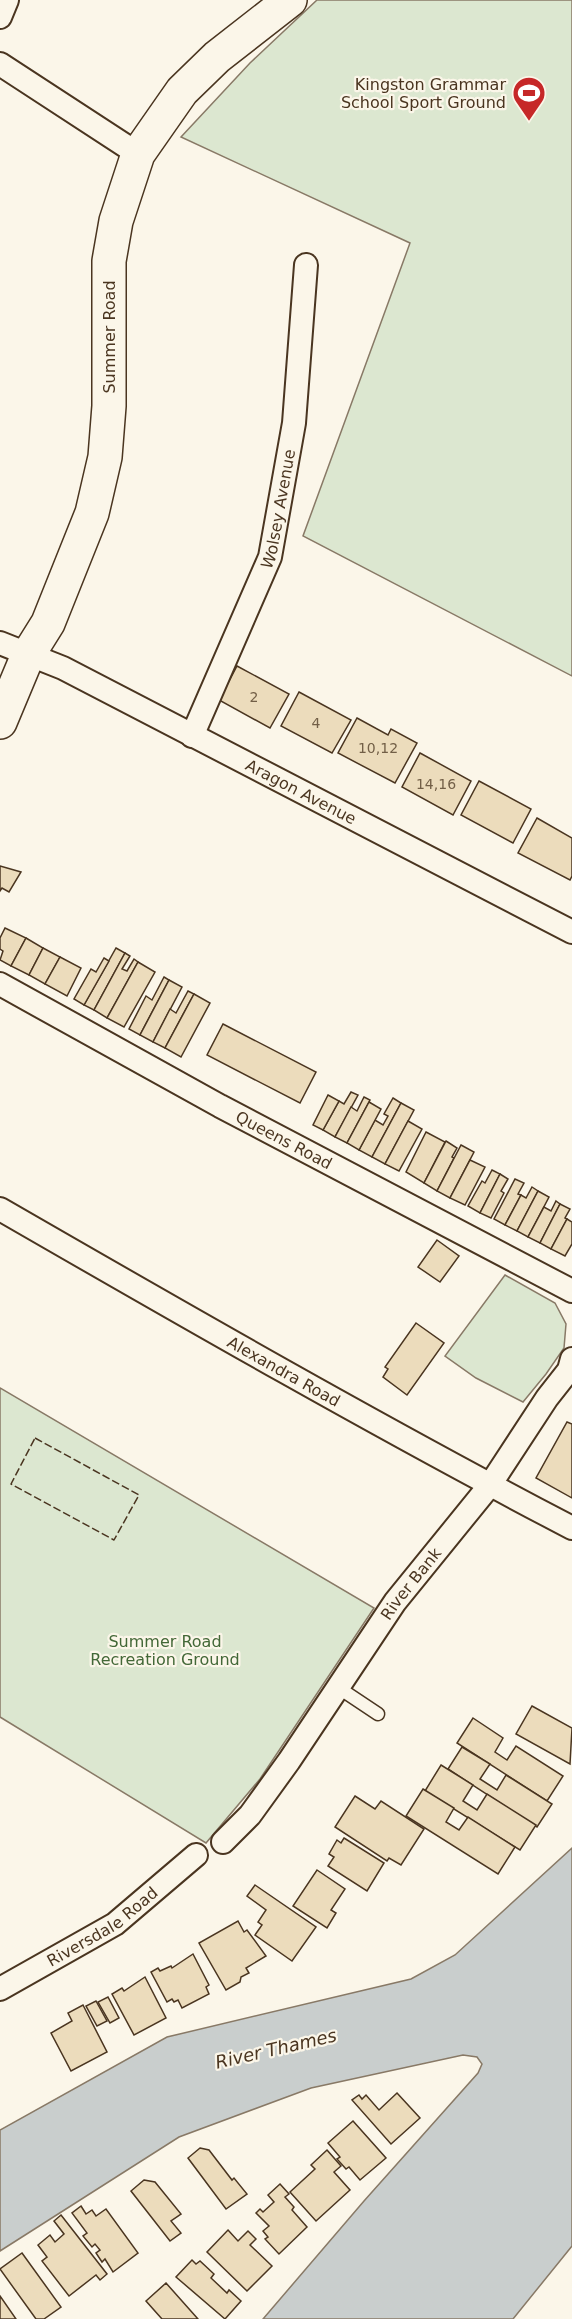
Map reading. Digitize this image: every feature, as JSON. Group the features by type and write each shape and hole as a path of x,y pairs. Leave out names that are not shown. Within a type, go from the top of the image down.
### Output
{"street":[{"path":"0,17 7,0"},
{"name":"Summer Road","path":"0,722 14,649 48,623 92,513 105,457 110,366 109,261 116,221 138,154 182,91 217,57 290,0"},
{"path":"0,64 138,154"},
{"name":"Wolsey Avenue","path":"192,736 270,557 294,423 306,265"},
{"name":"Aragon Avenue","path":"14,649 63,668 572,932"},
{"name":"Queens Road","path":"0,984 220,1106 572,1291"},
{"name":"Alexandra Road","path":"0,1209 490,1485 572,1528"},
{"name":"River Bank","path":"223,1842 250,1815 339,1688 395,1602 490,1485 547,1398 569,1370 572,1359"},
{"name":"Riversdale Road","path":"0,1989 115,1924 196,1855"}],"lane":[{"path":"339,1688 378,1714"}],"green space":[{"path":"317,0 572,0 572,676 303,536 410,243 181,137 250,63"},
{"path":"505,1275 555,1303 566,1324 564,1348 523,1402 476,1378 445,1356"},
{"name":"Summer Road Recreation Ground","path":"0,1388 374,1608 260,1779 206,1843 0,1717"}],"water":[{"name":"River Thames","path":"572,1848 572,2246 513,2319 263,2319 478,2073 482,2064 477,2057 463,2055 311,2088 179,2137 0,2251 0,2130 167,2037 411,1979 455,1955"}],"building":[{"path":"237,666 289,694 270,728 219,700"},
{"path":"299,692 351,720 332,753 281,726"},
{"path":"357,718 388,735 391,729 417,743 395,783 338,753"},
{"path":"420,753 471,781 453,815 402,787"},
{"path":"479,781 531,809 513,843 461,815"},
{"path":"537,818 572,838 572,876 570,880 518,853"},
{"path":"0,866 21,872 9,892 2,888 0,891"},
{"path":"5,928 26,938 11,966 0,960 3,951 0,949 0,938"},
{"path":"26,938 43,948 29,975 11,966"},
{"path":"43,948 60,957 45,984 29,975"},
{"path":"116,948 125,953 94,1010 84,1005"},
{"path":"125,953 130,956 122,969 127,971 134,959 138,962 107,1018 94,1010"},
{"path":"60,957 81,968 67,996 45,984"},
{"path":"104,958 109,961 84,1005 74,999 91,969 96,972"},
{"path":"138,962 155,972 124,1027 107,1018"},
{"path":"164,977 169,980 140,1035 129,1029 146,996 152,1000"},
{"path":"169,980 182,987 153,1042 140,1035"},
{"path":"188,991 194,994 165,1048 153,1042 170,1009 176,1013"},
{"path":"194,994 210,1003 181,1057 165,1048"},
{"path":"223,1024 316,1072 300,1103 207,1055"},
{"path":"351,1092 358,1095 335,1137 323,1130 339,1101 344,1104"},
{"path":"328,1095 339,1101 323,1130 313,1125"},
{"path":"364,1097 370,1100 347,1143 335,1137 351,1107 357,1111"},
{"path":"393,1098 401,1103 372,1157 359,1150 375,1120 383,1125 388,1116 384,1114"},
{"path":"369,1102 381,1109 359,1150 347,1143"},
{"path":"401,1103 414,1110 385,1164 372,1157"},
{"path":"408,1121 422,1129 399,1171 385,1164"},
{"path":"426,1132 445,1142 424,1183 406,1172"},
{"path":"446,1141 457,1148 437,1191 424,1183"},
{"path":"461,1145 474,1152 450,1198 437,1191"},
{"path":"470,1160 485,1167 465,1205 450,1198"},
{"path":"492,1170 500,1174 480,1213 468,1206 482,1181 485,1183"},
{"path":"500,1174 508,1179 501,1191 504,1193 491,1218 480,1213"},
{"path":"515,1179 524,1183 518,1194 521,1195 505,1225 494,1219"},
{"path":"532,1187 538,1191 517,1231 505,1225 521,1195 526,1198"},
{"path":"538,1191 549,1197 528,1237 517,1231"},
{"path":"556,1201 560,1204 540,1243 528,1237 544,1207 551,1211"},
{"path":"560,1204 570,1209 551,1249 540,1243"},
{"path":"567,1219 572,1222 572,1244 565,1256 551,1249"},
{"path":"437,1240 459,1256 440,1282 418,1267"},
{"path":"416,1323 444,1343 407,1395 383,1377 388,1369 385,1367"},
{"path":"567,1422 572,1424 572,1498 536,1478"},
{"path":"532,1706 572,1728 570,1764 516,1734"},
{"path":"473,1718 503,1738 495,1752 507,1760 516,1746 563,1776 547,1801 457,1743"},
{"path":"462,1747 490,1764 480,1779 497,1790 506,1775 552,1804 537,1827 448,1769"},
{"path":"441,1765 473,1785 463,1801 477,1810 487,1794 536,1825 520,1850 425,1791"},
{"path":"423,1789 454,1808 446,1822 459,1830 468,1817 515,1847 498,1874 406,1816"},
{"path":"355,1796 375,1809 381,1801 424,1829 401,1865 389,1858 387,1861 335,1827"},
{"path":"344,1838 384,1863 367,1891 328,1866 334,1857 329,1854 337,1840 341,1843"},
{"path":"317,1870 345,1889 331,1910 336,1913 327,1928 293,1906"},
{"path":"255,1885 316,1927 292,1961 255,1935 262,1925 258,1922 266,1910 247,1896"},
{"path":"238,1921 244,1932 247,1930 266,1956 246,1968 249,1973 241,1977 240,1982 226,1990 199,1943"},
{"path":"193,1954 209,1985 206,1987 209,1994 182,2008 178,2000 174,2002 172,1999 167,2002 151,1972 158,1968 160,1971 171,1966 172,1968"},
{"path":"145,1977 166,2018 134,2035 112,1994 122,1988 124,1991"},
{"path":"108,1997 119,2018 110,2023 98,2002"},
{"path":"96,2001 107,2021 97,2026 86,2006"},
{"path":"83,2005 107,2052 71,2071 51,2033 72,2021 68,2013"},
{"path":"397,2093 420,2118 391,2144 352,2100 359,2095 362,2099 366,2095 379,2110"},
{"path":"353,2121 386,2158 360,2180 349,2167 346,2169 337,2159 340,2157 328,2143"},
{"path":"200,2148 209,2150 232,2180 234,2178 247,2194 226,2209 188,2158"},
{"path":"327,2150 341,2166 334,2172 350,2190 316,2221 290,2192 315,2169 311,2165"},
{"path":"144,2180 155,2182 181,2214 171,2221 181,2233 170,2241 131,2191"},
{"path":"280,2184 289,2194 285,2197 294,2207 292,2210 307,2227 279,2254 265,2239 268,2237 263,2231 269,2226 256,2213 260,2209 263,2212 274,2202 268,2195"},
{"path":"81,2206 86,2214 92,2210 96,2216 106,2209 138,2253 113,2272 105,2259 102,2262 96,2253 100,2250 95,2244 92,2247 83,2236 87,2233 72,2213"},
{"path":"61,2215 107,2274 100,2280 96,2275 69,2296 42,2261 47,2257 38,2245 50,2235 55,2242 64,2234 54,2221"},
{"path":"228,2230 238,2241 248,2231 256,2239 250,2245 272,2266 247,2291 207,2252"},
{"path":"22,2253 61,2307 44,2319 36,2319 0,2269"},
{"path":"192,2260 196,2264 200,2261 214,2274 211,2278 227,2293 229,2290 241,2301 225,2319 176,2277"},
{"path":"166,2283 198,2319 162,2319 146,2301"},
{"path":"0,2296 16,2319 0,2319"}],"fence":[{"path":"35,1438 139,1495 114,1540 11,1484 35,1438"}],"place":[{"name":"Kingston Grammar School Sport Ground","path":"529,122"}]}
